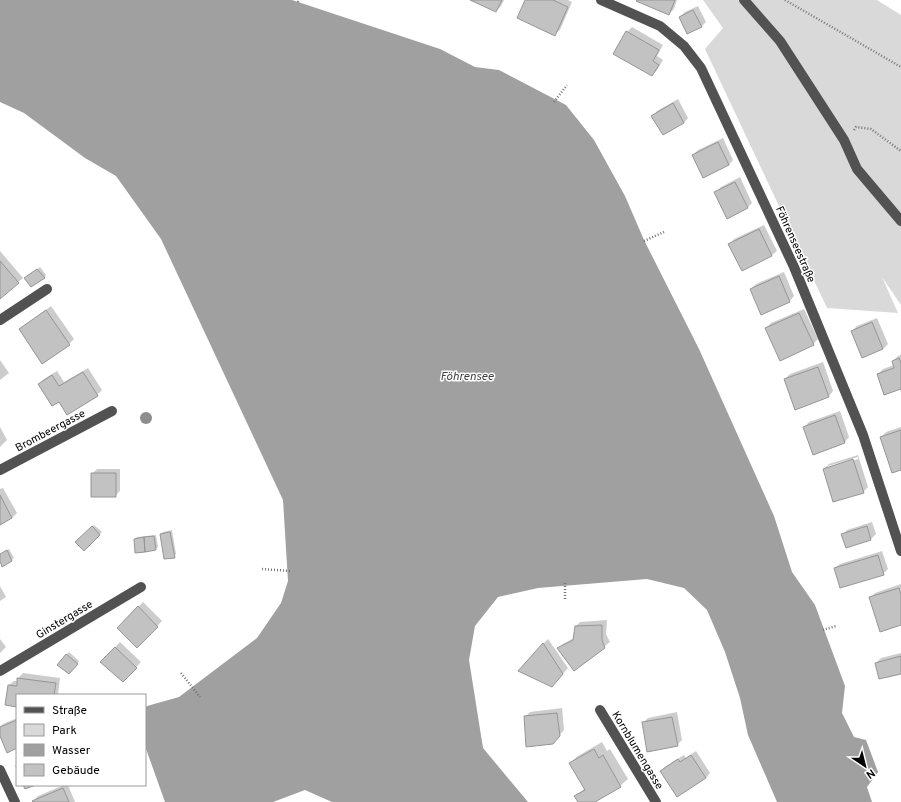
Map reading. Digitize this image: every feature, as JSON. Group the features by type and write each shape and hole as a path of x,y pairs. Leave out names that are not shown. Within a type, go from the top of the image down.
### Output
{"street":[{"name":"Föhrenseestraße","path":"600,0 660,26 684,46 701,68 794,267 863,435 901,551"},
{"path":"744,0 780,41 844,140 857,169 901,221"},
{"path":"0,320 47,288"},
{"name":"Brombeergasse","path":"0,470 112,411"},
{"name":"Ginstergasse","path":"0,671 141,587"},
{"name":"Kornblumengasse","path":"600,710 656,802"},
{"path":"0,770 14,802"}],"path":[{"path":"785,0 901,67"},
{"path":"554,102 566,85"},
{"path":"844,140 856,127 871,129 901,151"},
{"path":"644,241 664,232"},
{"path":"262,569 290,571"},
{"path":"565,584 565,599"},
{"path":"823,630 836,626"},
{"path":"181,673 200,697"}],"green space":[{"path":"703,0 877,0 901,15 901,305 882,277 898,313 827,308 705,49 723,28"}],"water":[{"name":"Föhrensee","path":"0,0 292,0 440,49 475,67 499,70 566,105 594,140 625,196 644,240 699,349 774,516 792,572 815,605 845,686 842,713 854,737 866,740 878,772 867,787 872,802 777,802 748,735 740,698 725,652 707,610 684,588 647,579 538,588 498,597 475,626 469,660 483,748 528,802 332,802 305,790 273,802 165,802 146,749 146,707 179,697 257,638 281,603 288,581 283,500 161,239 116,176 85,158 24,113 0,102"}],"building":[{"path":"470,0 502,0 496,12"},
{"path":"525,0 553,0 568,7 555,36 517,18"},
{"path":"675,0 669,15 636,1"},
{"path":"693,10 702,27 687,34 679,17"},
{"path":"626,31 659,50 653,61 659,65 652,76 613,54"},
{"path":"673,103 684,123 663,135 651,116"},
{"path":"718,142 729,165 703,178 692,155"},
{"path":"735,182 748,208 727,219 714,192"},
{"path":"759,229 772,256 742,271 728,244"},
{"path":"0,261 19,283 0,299"},
{"path":"37,269 45,278 31,287 24,278"},
{"path":"779,276 790,302 761,315 750,289"},
{"path":"46,310 70,345 42,364 19,329"},
{"path":"799,313 814,345 780,361 765,328"},
{"path":"872,322 883,349 862,358 851,331"},
{"path":"899,358 901,363 901,389 884,395 877,374 894,368 892,361"},
{"path":"818,367 829,397 795,410 784,379"},
{"path":"83,372 98,396 67,415 59,402 52,406 38,384 52,375 59,386"},
{"path":"835,415 845,443 813,455 803,427"},
{"path":"901,430 901,470 892,473 880,437"},
{"path":"853,459 864,493 833,502 823,469"},
{"path":"91,473 116,473 116,497 91,497"},
{"path":"0,495 12,518 0,525"},
{"path":"92,526 100,535 84,551 75,542"},
{"path":"867,526 871,540 846,548 841,534"},
{"path":"170,532 175,558 164,559 160,534"},
{"path":"154,536 156,550 145,552 144,537"},
{"path":"144,537 145,552 135,553 134,539"},
{"path":"7,550 12,561 2,567 0,554"},
{"path":"878,555 884,575 840,588 834,568"},
{"path":"899,588 901,594 901,625 880,632 869,597"},
{"path":"138,606 158,627 137,648 117,628"},
{"path":"602,625 602,640 605,648 574,671 557,648 573,640 575,626"},
{"path":"543,643 563,674 552,687 518,671"},
{"path":"115,647 137,668 123,682 100,662"},
{"path":"66,654 78,664 69,674 57,665"},
{"path":"901,656 901,674 879,679 875,663"},
{"path":"17,678 56,683 54,694 16,694 16,707 5,705 8,685 17,686"},
{"path":"557,713 560,736 553,744 526,747 524,716"},
{"path":"672,717 678,746 647,752 642,722"},
{"path":"16,720 16,748 7,753 0,736 0,727"},
{"path":"594,749 599,758 603,755 621,787 595,802 578,802 574,796 585,790 569,763"},
{"path":"691,755 706,778 677,797 660,771 678,759 680,762"},
{"path":"24,786 33,786 25,789"},
{"path":"63,788 69,802 32,801"}]}
